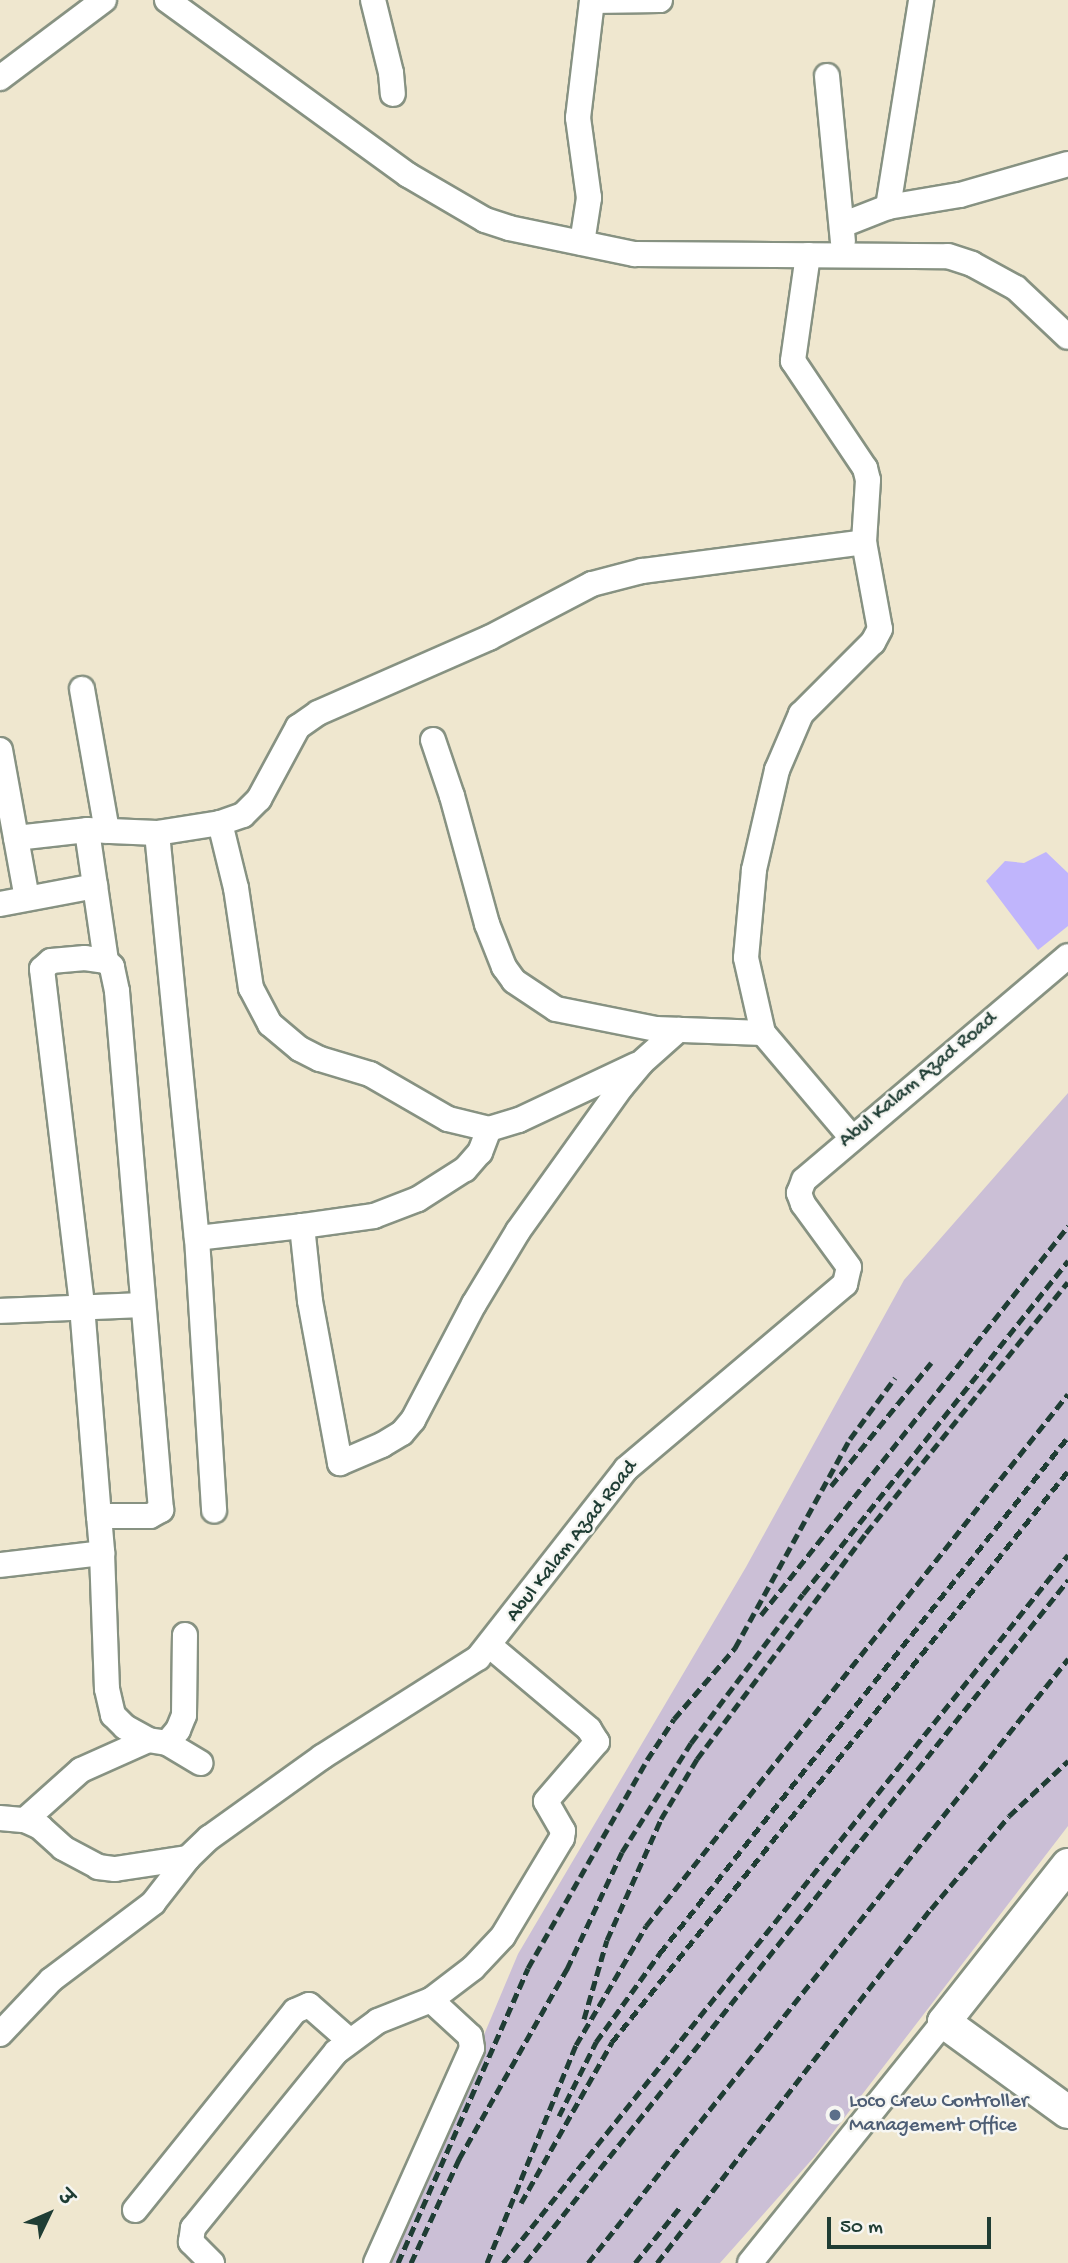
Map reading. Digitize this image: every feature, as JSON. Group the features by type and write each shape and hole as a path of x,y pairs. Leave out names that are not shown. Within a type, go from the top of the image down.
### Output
{"street":[{"path":"0,78 104,0"},
{"path":"167,0 408,175 463,207 509,228 635,254 948,256 972,264 1016,288 1068,337"},
{"path":"373,0 391,73 393,94"},
{"path":"582,243 589,198 578,118 592,0 660,0"},
{"path":"888,207 921,0"},
{"path":"827,76 845,255"},
{"path":"842,225 888,207 960,195 1068,164"},
{"path":"808,255 793,360 865,468 868,480 864,542 880,629 873,642 801,714 777,770 754,870 746,958 763,1033 852,1138"},
{"path":"16,838 97,830 157,833 220,823 243,815 254,806 288,740 298,727 318,713 489,638 592,584 642,570 864,542"},
{"path":"82,689 97,830 95,886 106,961 115,976 124,1048 161,1510 150,1516 99,1516"},
{"path":"433,740 452,796 487,925 504,967 514,981 556,1009 656,1029 763,1033"},
{"path":"0,750 27,898"},
{"path":"220,823 236,888 251,988 270,1024 282,1036 320,1059 370,1074 448,1119 489,1129 519,1120 640,1063"},
{"path":"157,833 197,1238 214,1510"},
{"path":"0,904 95,886"},
{"name":"Abul Kalam Azad Road","path":"3,2027 51,1980 153,1902 188,1858 209,1838 291,1778 464,1669 490,1646 626,1469 845,1284 849,1267 803,1204 799,1193 804,1180 817,1166 1068,956"},
{"path":"106,961 85,958 51,961 42,970 82,1306 102,1553 107,1689 113,1715 125,1727 200,1763"},
{"path":"302,1226 310,1301 340,1463 382,1446 402,1433 412,1420 511,1242 607,1105 640,1063 678,1030"},
{"path":"197,1238 374,1216 418,1199 465,1169 480,1152 489,1129"},
{"path":"0,1311 82,1306 143,1306"},
{"path":"0,1565 102,1553"},
{"path":"25,1820 81,1770 158,1742 178,1730 184,1715 185,1634"},
{"path":"212,2263 191,2242 193,2228 349,2040 378,2021 431,2000 473,1968 503,1936 562,1838 563,1831 546,1801 597,1742 589,1729 490,1646"},
{"path":"0,1818 25,1820 40,1828 73,1854 98,1867 115,1870 188,1858"},
{"path":"750,2263 1068,1865"},
{"path":"376,2263 472,2048 470,2036 431,2000"},
{"path":"135,2210 295,2011 309,2006 349,2040"},
{"path":"944,2022 1068,2112"}],"shaded area":[{"path":"1068,1093 1068,1826 815,2156 720,2263 388,2263 518,1954 746,1567 904,1280"}],"building":[{"path":"1046,852 1068,873 1068,926 1038,950 986,881 1005,861 1024,863"}],"railway":[{"path":"761,1615 1068,1226"},
{"path":"411,2263 459,2159 567,1969 622,1852 691,1743 803,1594 1068,1261"},
{"path":"584,2019 607,1940 661,1819 697,1759 866,1533 1068,1282"},
{"path":"831,1486 931,1363"},
{"path":"398,2263 528,1968 647,1760 674,1719 735,1648 850,1439 895,1378"},
{"path":"487,2263 576,2045 646,1926 1068,1394"},
{"path":"559,2116 596,2042 660,1953 1068,1437"},
{"path":"521,2203 612,2042 1068,1471"},
{"path":"503,2263 1068,1555"},
{"path":"525,2263 1068,1580"},
{"path":"588,2263 1068,1659"},
{"path":"657,2263 931,1909 1009,1816 1068,1761"},
{"path":"635,2263 681,2206"}],"place":[{"name":"Loco Crew Controller Management Office","path":"835,2115"}]}
